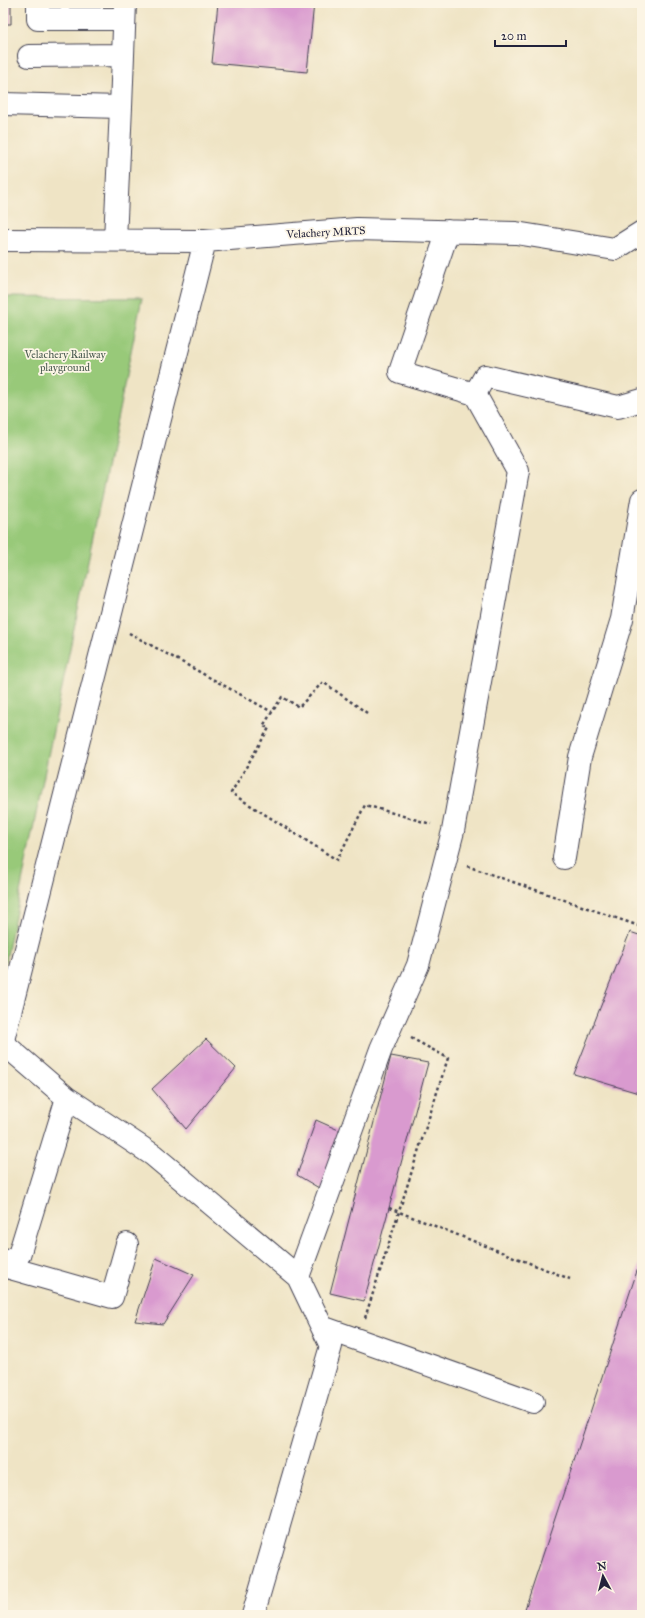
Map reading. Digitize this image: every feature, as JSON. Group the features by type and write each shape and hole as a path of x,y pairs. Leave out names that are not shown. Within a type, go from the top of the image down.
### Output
{"street":[{"path":"38,3 38,19 124,11 115,240"},
{"path":"29,56 123,55"},
{"path":"3,104 121,107"},
{"name":"Velachery MRTS","path":"3,240 205,241 358,229 516,233 615,249 642,232"},
{"path":"298,1277 381,1049 418,964 453,831 518,471 475,394 400,372 448,231"},
{"path":"3,1040 205,241"},
{"path":"475,394 485,376 618,407 642,400"},
{"path":"564,858 580,757 622,619 642,500"},
{"path":"3,1043 67,1098 153,1155 298,1277 331,1346 253,1615"},
{"path":"3,1265 19,1255 67,1098"},
{"path":"3,1265 112,1297 127,1244"},
{"path":"322,1326 533,1402"}],"path":[{"path":"109,622 272,712"},
{"path":"368,713 323,682 299,707 282,697 263,726 269,728 231,793 337,860 365,805 453,831"},
{"path":"445,859 642,927"},
{"path":"359,1340 448,1058 391,1027"},
{"path":"389,1208 570,1279"}],"green space":[{"name":"Velachery Railway playground","path":"3,297 142,298 3,975"}],"building":[{"path":"3,3 11,3 11,24 3,24"},
{"path":"218,3 314,3 307,72 212,63"},
{"path":"630,932 642,936 642,1094 574,1074"},
{"path":"206,1039 236,1068 186,1129 152,1089"},
{"path":"391,1056 428,1063 364,1301 330,1293"},
{"path":"316,1120 343,1132 324,1191 297,1175"},
{"path":"642,1256 642,1615 523,1615"},
{"path":"156,1258 194,1275 163,1324 135,1321"}]}
